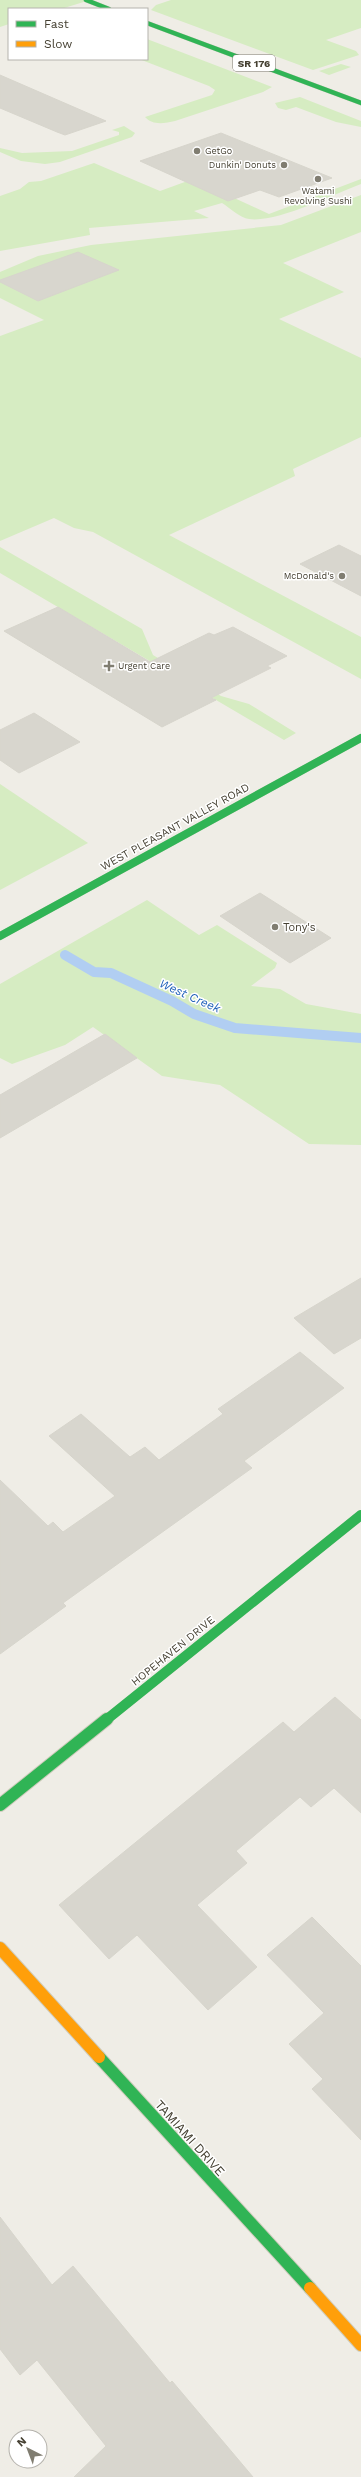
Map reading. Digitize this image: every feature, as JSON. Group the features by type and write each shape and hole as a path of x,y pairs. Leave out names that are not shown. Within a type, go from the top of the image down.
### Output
{"main road":[{"path":"86,0 106,8"},
{"name":"SR 176","path":"148,23 361,103"},
{"name":"WEST PLEASANT VALLEY ROAD","path":"0,936 361,738"},
{"name":"HOPEHAVEN DRIVE","path":"0,1806 361,1515"},
{"name":"TAMIAMI DRIVE","path":"0,1948 361,2345"}],"green space":[{"path":"0,0 90,0 64,8 8,8 8,24 0,27"},
{"path":"171,0 361,0 361,28 326,40 356,51 359,55 313,70 151,10 156,5"},
{"path":"148,39 272,87 263,92 175,121 155,123 148,120 145,117 212,95 215,90 209,86 142,60 148,60"},
{"path":"341,64 351,67 329,75 319,71"},
{"path":"300,97 361,121 361,127 336,122 296,107 286,110 278,108 275,103"},
{"path":"124,126 135,133 132,137 60,162 45,164 21,161 0,152 0,148 22,153 72,151 119,135 119,132 112,130"},
{"path":"94,163 160,191 193,179 269,214 361,179 361,184 305,207 275,217 249,219 239,215 222,203 194,211 209,218 89,228 90,235 0,251 0,196 20,189 29,182 41,181"},
{"path":"361,195 361,232 283,263 344,292 279,319 361,358 361,437 293,469 295,476 169,535 361,637 361,679 93,532 74,528 54,518 0,541 0,336 44,320 0,298 0,272 38,256 91,245 281,225"},
{"path":"0,547 142,629 153,655 221,696 249,704 296,733 284,740 0,573"},
{"path":"0,784 88,843 0,890"},
{"path":"147,900 199,935 217,925 277,963 275,968 251,986 280,989 306,1004 361,1014 361,1145 309,1144 220,1085 162,1076 93,1027 65,1045 12,1064 0,1058 0,984"}],"building":[{"path":"0,75 106,121 65,135 0,108"},
{"path":"221,133 332,178 279,197 260,190 228,201 140,161"},
{"path":"78,252 119,270 38,301 0,282 0,280"},
{"name":"McDonald's","path":"339,545 361,556 361,596 300,564"},
{"name":"Urgent Care","path":"58,607 150,662 209,633 214,635 233,627 287,656 267,666 271,668 211,698 216,700 162,727 4,631"},
{"path":"34,713 80,742 19,773 0,760 0,730"},
{"name":"Tony's","path":"260,893 331,938 290,963 220,916"},
{"path":"105,1034 137,1058 0,1138 0,1095"},
{"path":"361,1278 361,1338 334,1354 294,1318"},
{"path":"300,1352 344,1388 244,1461 252,1468 63,1603 66,1606 0,1654 0,1480 48,1526 53,1522 63,1532 115,1496 49,1436 81,1414 130,1457 145,1447 159,1460 223,1414 218,1409"},
{"path":"335,1697 361,1720 361,1813 334,1788 311,1807 300,1797 236,1851 247,1863 197,1905 257,1967 208,2010 137,1935 109,1959 59,1905 283,1722 294,1732"},
{"path":"312,1917 361,1966 361,2140 312,2089 323,2079 289,2044 324,2013 267,1955"},
{"path":"0,2217 52,2285 73,2266 170,2383 172,2381 253,2477 74,2477 106,2446 37,2360 20,2375 0,2349"}],"waterway":[{"name":"West Creek","path":"65,955 94,972 111,973 172,1001 194,1014 235,1028 361,1038"}],"traffic: fast":[{"path":"86,0 106,8"},
{"path":"148,23 361,103"},
{"path":"0,936 361,738"},
{"path":"0,1805 361,1515"},
{"path":"99,2057 310,2288"}],"traffic: slow":[{"path":"0,1948 99,2057"},
{"path":"310,2288 361,2345"}],"place":[{"name":"GetGo","path":"197,151"},
{"name":"Dunkin' Donuts","path":"284,165"},
{"name":"Watami Revolving Sushi","path":"318,179"},
{"name":"McDonald's","path":"342,576"},
{"name":"Urgent Care","path":"109,666"},
{"name":"Tony's","path":"275,927"}]}
